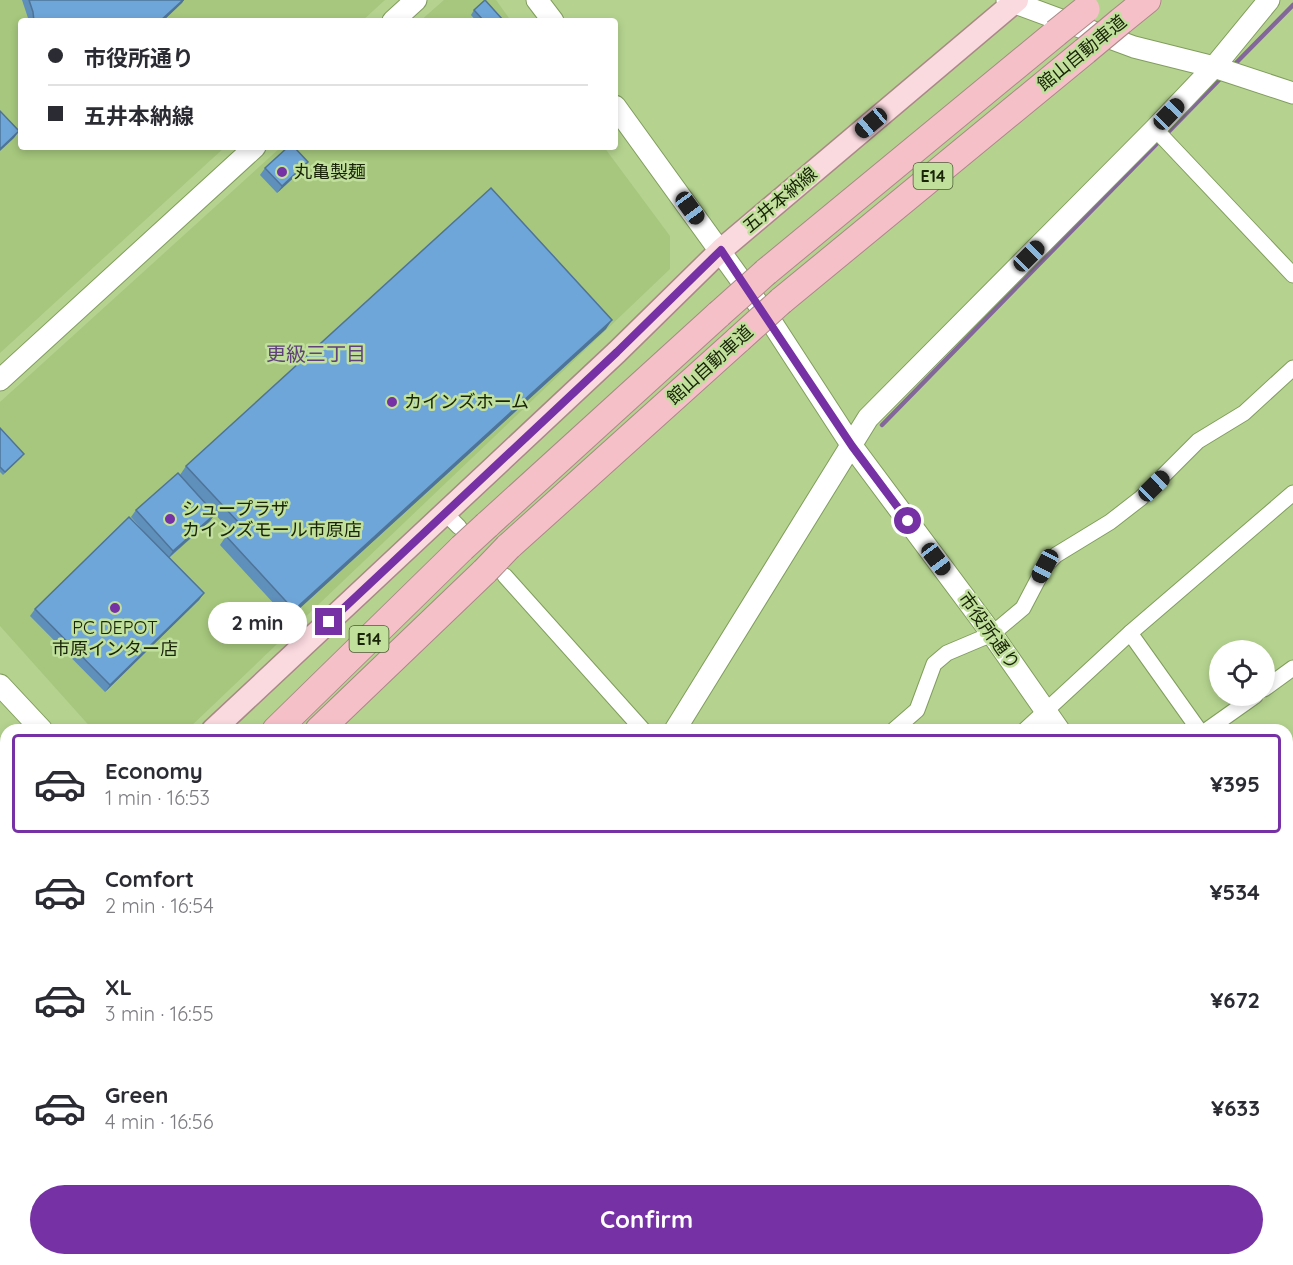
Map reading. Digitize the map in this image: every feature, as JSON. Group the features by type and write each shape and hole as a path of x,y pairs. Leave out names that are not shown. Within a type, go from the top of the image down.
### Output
{"highway":[{"name":"館山自動車道","path":"327,724 495,574 508,547 739,339 778,314 1147,0"},
{"name":"館山自動車道","path":"281,724 456,529 487,525 766,272 1092,4"}],"main road":[{"name":"五井本納線","path":"220,724 456,529 721,250 1012,1"}],"street":[{"path":"396,18 416,0"},
{"path":"537,0 551,18"},
{"path":"679,724 868,418 1155,129 1214,67 1269,0"},
{"path":"1012,1 1134,47 1214,67 1293,93"},
{"path":"618,110 721,250"},
{"path":"1155,129 1293,275"},
{"path":"0,380 252,150"},
{"name":"市役所通り","path":"721,250 778,314 852,446 992,634 1054,724"},
{"path":"901,724 917,710 934,664 947,653 992,634 1023,608 1045,566 1056,555 1110,522 1141,498 1198,441 1244,413 1293,368"},
{"path":"1031,724 1130,633 1293,493"},
{"path":"495,574 637,724"},
{"path":"1130,633 1196,724"},
{"path":"1275,681 1293,668"},
{"path":"0,685 36,724"},
{"path":"1215,724 1241,706"}],"shaded area":[{"path":"0,0 385,0 365,18 18,18 18,150 222,150 0,353"},
{"path":"444,0 496,0 509,18 423,18"},
{"path":"278,150 606,150 670,236 670,269 193,724 88,724 0,626 0,402"}],"building":[{"path":"29,0 183,0 163,18 34,18"},
{"path":"485,0 501,18 481,18 474,10"},
{"path":"0,111 18,132 0,149"},
{"name":"丸亀製麺","path":"285,150 297,150 308,162 282,186 265,168"},
{"name":"カインズホーム","path":"491,188 612,320 294,610 226,536 240,524 186,466"},
{"path":"0,428 24,454 5,472 0,467"},
{"name":"シュープラザ カインズモール市原店","path":"178,473 215,514 173,551 136,510"},
{"name":"PC DEPOT 市原インター店","path":"129,517 204,593 110,685 35,609"}],"waterway":[{"path":"1232,67 1293,5"},
{"path":"882,425 1222,77"}],"place":[{"name":"丸亀製麺","path":"282,172"},
{"name":"カインズホーム","path":"392,402"},
{"name":"シュープラザ カインズモール市原店","path":"170,519"},
{"name":"PC DEPOT 市原インター店","path":"115,608"}],"district":[{"name":"更級三丁目","path":"316,354"}],"route":[{"path":"329,622 617,352 721,250 774,326 852,446 908,521"}]}
